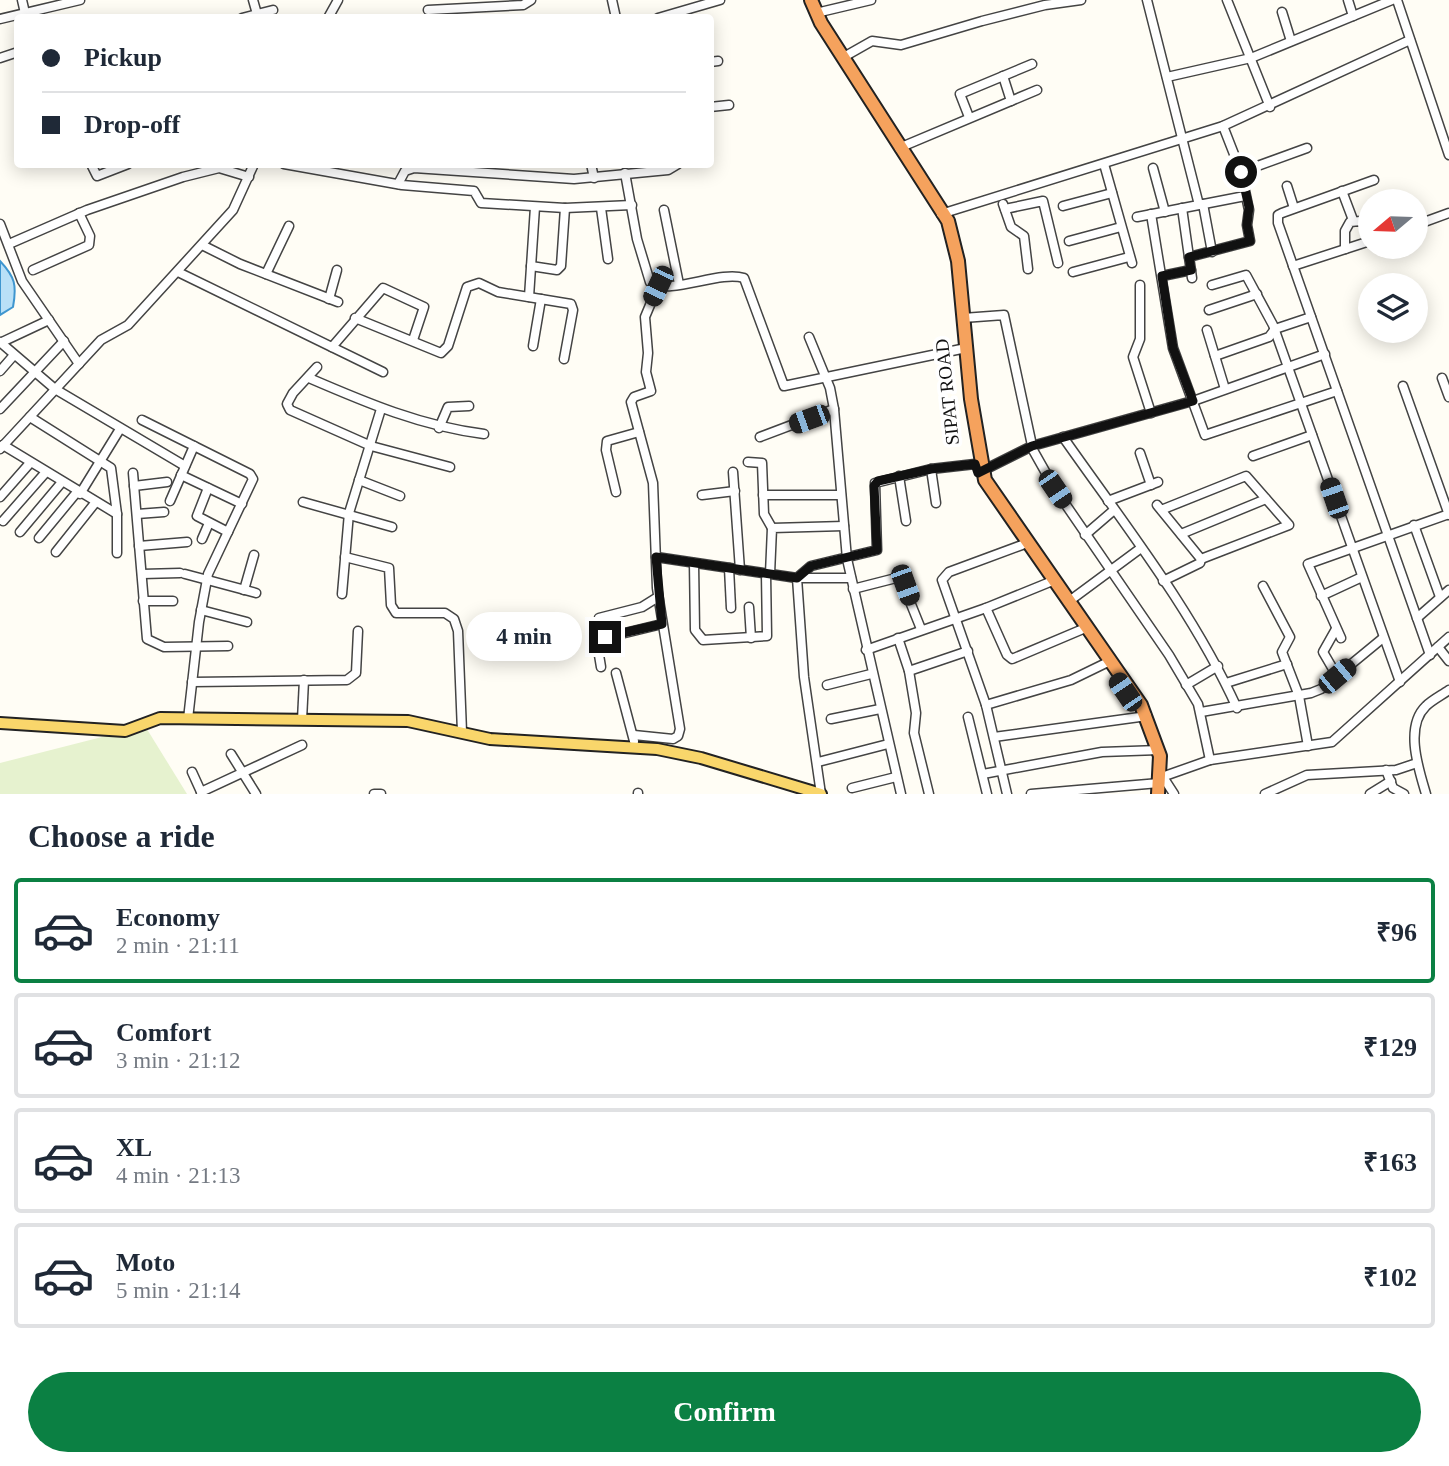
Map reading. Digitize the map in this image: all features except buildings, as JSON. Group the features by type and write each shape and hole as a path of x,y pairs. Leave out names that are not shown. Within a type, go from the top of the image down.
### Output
{"highway":[{"name":"SIPAT ROAD","path":"809,0 842,58 951,228 958,261 963,348"},
{"name":"SIPAT ROAD","path":"809,0 835,57 899,149"},
{"name":"SIPAT ROAD","path":"941,214 952,253 978,470 988,496 1022,545 1068,603 1144,717"},
{"name":"SIPAT ROAD","path":"978,470 1144,717 1156,750 1160,780"}],"main road":[{"path":"0,723 125,731 160,718 345,718 408,721 490,738 634,741 821,794"}],"street":[{"path":"22,0 25,13"},
{"path":"21,14 80,0"},
{"path":"253,0 257,14 273,10"},
{"path":"428,10 476,3 523,5 531,0"},
{"path":"667,14 687,5 719,0"},
{"path":"816,13 871,0"},
{"path":"842,58 872,41 901,45 1045,2 1081,0"},
{"path":"1147,0 1212,252"},
{"path":"1348,0 1353,16"},
{"path":"1167,77 1251,58 1391,0"},
{"path":"1397,0 1449,155"},
{"path":"1230,1 1270,107"},
{"path":"1282,12 1291,41"},
{"path":"941,214 1223,127 1410,40"},
{"path":"969,117 960,94 1032,64"},
{"path":"1003,76 1011,101"},
{"path":"899,149 1037,90"},
{"path":"714,107 729,105"},
{"path":"1438,123 1449,120"},
{"path":"1189,257 1250,241 1241,172 1223,127"},
{"path":"1241,172 1307,148"},
{"path":"1073,272 1130,260 1104,164"},
{"path":"93,168 97,176 118,168"},
{"path":"9,244 79,214 206,168"},
{"path":"216,168 249,177"},
{"path":"117,514 2,447 101,340 128,325 233,211 252,168"},
{"path":"307,168 398,184 466,190 475,192 481,203 565,208 632,205"},
{"path":"398,184 405,171 414,168 574,179 645,168 672,168"},
{"path":"592,168 594,178"},
{"path":"1153,168 1165,212"},
{"path":"466,190 468,172"},
{"path":"625,173 644,266 650,282 658,286 719,278 744,278 753,294 782,384 789,387 825,376 963,348"},
{"path":"1374,180 1294,208 1277,218 1430,655"},
{"path":"1287,186 1294,208"},
{"path":"1342,191 1353,220"},
{"path":"1063,206 1112,193"},
{"path":"1002,196 1010,227 1024,236 1028,269"},
{"path":"1137,217 1245,196"},
{"path":"1005,209 1042,200 1046,203 1058,263"},
{"path":"529,297 535,207"},
{"path":"531,266 554,270 561,266 565,208"},
{"path":"601,208 608,259"},
{"path":"1162,276 1192,274 1182,208"},
{"path":"664,209 679,284"},
{"path":"1428,221 1449,213"},
{"path":"33,270 91,243 79,214"},
{"path":"1151,215 1173,348 1207,437 1337,391"},
{"path":"1353,220 1358,221"},
{"path":"1345,249 1345,231 1353,220"},
{"path":"0,224 22,281 79,364"},
{"path":"266,274 289,226"},
{"path":"1069,242 1121,227"},
{"path":"1293,266 1358,244"},
{"path":"202,245 338,302"},
{"path":"329,299 337,270"},
{"path":"178,272 383,373"},
{"path":"1212,285 1246,275 1275,329 1382,638 1400,682"},
{"path":"355,318 438,352 446,349 470,284 479,283 498,292 572,306 564,359"},
{"path":"1140,285 1140,339 1133,357 1151,412"},
{"path":"616,673 634,741 673,739 679,733 658,597 653,483 631,402 634,397 651,391 646,373 648,353 645,317 658,286"},
{"path":"332,347 377,291 387,289 424,307 413,340"},
{"path":"1209,310 1257,294"},
{"path":"533,346 541,299"},
{"path":"963,318 1004,314 1032,446 1055,489 1202,712 1210,760"},
{"path":"1215,356 1269,337 1275,329 1311,317"},
{"path":"49,320 0,343 55,389 185,466"},
{"path":"1207,330 1226,389"},
{"path":"809,337 825,376 834,409 846,559 901,794"},
{"path":"0,409 64,341"},
{"path":"797,578 811,566 877,550 874,484 931,469 978,470 1032,446 1193,401 1325,354"},
{"path":"0,371 14,355"},
{"path":"317,367 293,393 288,408 372,446 450,467"},
{"path":"309,378 381,410 439,428 484,434"},
{"path":"1442,378 1448,393"},
{"path":"1341,638 1308,564 1449,514 1403,386"},
{"path":"439,428 448,407 469,406"},
{"path":"760,437 834,409"},
{"path":"342,594 349,513 381,410"},
{"path":"30,417 113,471 117,553"},
{"path":"142,419 250,474 253,482 207,579 188,719"},
{"path":"39,538 78,493 120,429"},
{"path":"616,492 606,450 607,441 639,432"},
{"path":"1253,456 1312,435"},
{"path":"1063,437 1163,580 1218,666 1237,708"},
{"path":"170,501 194,446"},
{"path":"1108,500 1155,484 1140,453"},
{"path":"694,564 693,608 699,638 763,639 768,633 768,574 772,528 764,519 762,463 748,462"},
{"path":"0,497 30,463"},
{"path":"931,469 936,503"},
{"path":"3,522 46,472"},
{"path":"733,472 740,570"},
{"path":"133,473 145,634 152,643 164,647 228,646"},
{"path":"181,475 242,504"},
{"path":"1163,580 1200,562 1201,559 1289,525 1246,475 1159,507 1201,559"},
{"path":"899,476 906,521"},
{"path":"359,480 400,496"},
{"path":"20,532 62,482"},
{"path":"134,486 167,482"},
{"path":"208,488 197,516 228,532"},
{"path":"702,495 735,491"},
{"path":"764,495 841,495"},
{"path":"1181,534 1266,499"},
{"path":"303,502 391,527"},
{"path":"56,552 95,503"},
{"path":"1085,535 1114,510"},
{"path":"137,514 164,512"},
{"path":"202,539 209,523"},
{"path":"1414,525 1440,597"},
{"path":"772,528 844,526"},
{"path":"139,546 187,542"},
{"path":"1007,794 986,705 942,583 944,575 1022,545"},
{"path":"1068,603 1141,548"},
{"path":"244,590 254,555"},
{"path":"345,557 389,568 391,605 396,613 445,613 454,619 458,631 462,733"},
{"path":"656,557 797,578 850,578"},
{"path":"729,568 731,608"},
{"path":"142,574 183,573 256,593"},
{"path":"853,589 900,577 921,629"},
{"path":"1321,596 1362,577"},
{"path":"797,578 804,677 821,794"},
{"path":"866,650 986,608 1050,582"},
{"path":"1263,586 1290,637 1290,641 1282,649 1299,696 1308,746"},
{"path":"1417,618 1449,590"},
{"path":"599,618 642,607 658,597"},
{"path":"143,601 173,601"},
{"path":"749,607 751,638"},
{"path":"986,608 1007,655 1012,659 1083,629"},
{"path":"201,610 247,622"},
{"path":"601,667 597,643 600,639 662,624"},
{"path":"1336,629 1323,652 1337,676"},
{"path":"192,682 342,680 354,677 358,631"},
{"path":"1031,794 1160,780 1210,760 1308,746 1339,738 1449,637"},
{"path":"898,638 909,671 916,713 914,733 929,794"},
{"path":"1202,712 1237,708 1321,689 1382,638"},
{"path":"1438,647 1449,661"},
{"path":"909,671 968,650"},
{"path":"986,705 1071,680 1106,663"},
{"path":"1226,682 1287,664"},
{"path":"1186,685 1218,666"},
{"path":"827,685 871,674"},
{"path":"302,720 304,680"},
{"path":"1426,794 1414,734 1423,708 1449,690"},
{"path":"831,719 880,709"},
{"path":"968,717 987,794"},
{"path":"994,737 1144,717"},
{"path":"818,762 888,744"},
{"path":"192,772 201,793 302,745"},
{"path":"983,774 1102,752 1156,750"},
{"path":"231,754 256,794"},
{"path":"1265,794 1307,775 1386,770 1418,763"},
{"path":"1386,770 1393,788 1404,794"},
{"path":"852,788 896,777"},
{"path":"1160,780 1174,794"},
{"path":"1370,794 1391,781"},
{"path":"374,794 382,794"}],"green space":[{"path":"145,726 187,794 0,794 0,763"}],"water":[{"path":"0,261 12,277 15,293 13,307 0,315"}],"route":[{"path":"605,637 662,624 656,557 797,578 811,566 877,550 874,486 878,481 931,469 975,464 978,473 1032,446 1193,401 1173,348 1162,276 1191,270 1189,257 1250,241 1247,225 1249,207 1241,172"}]}
